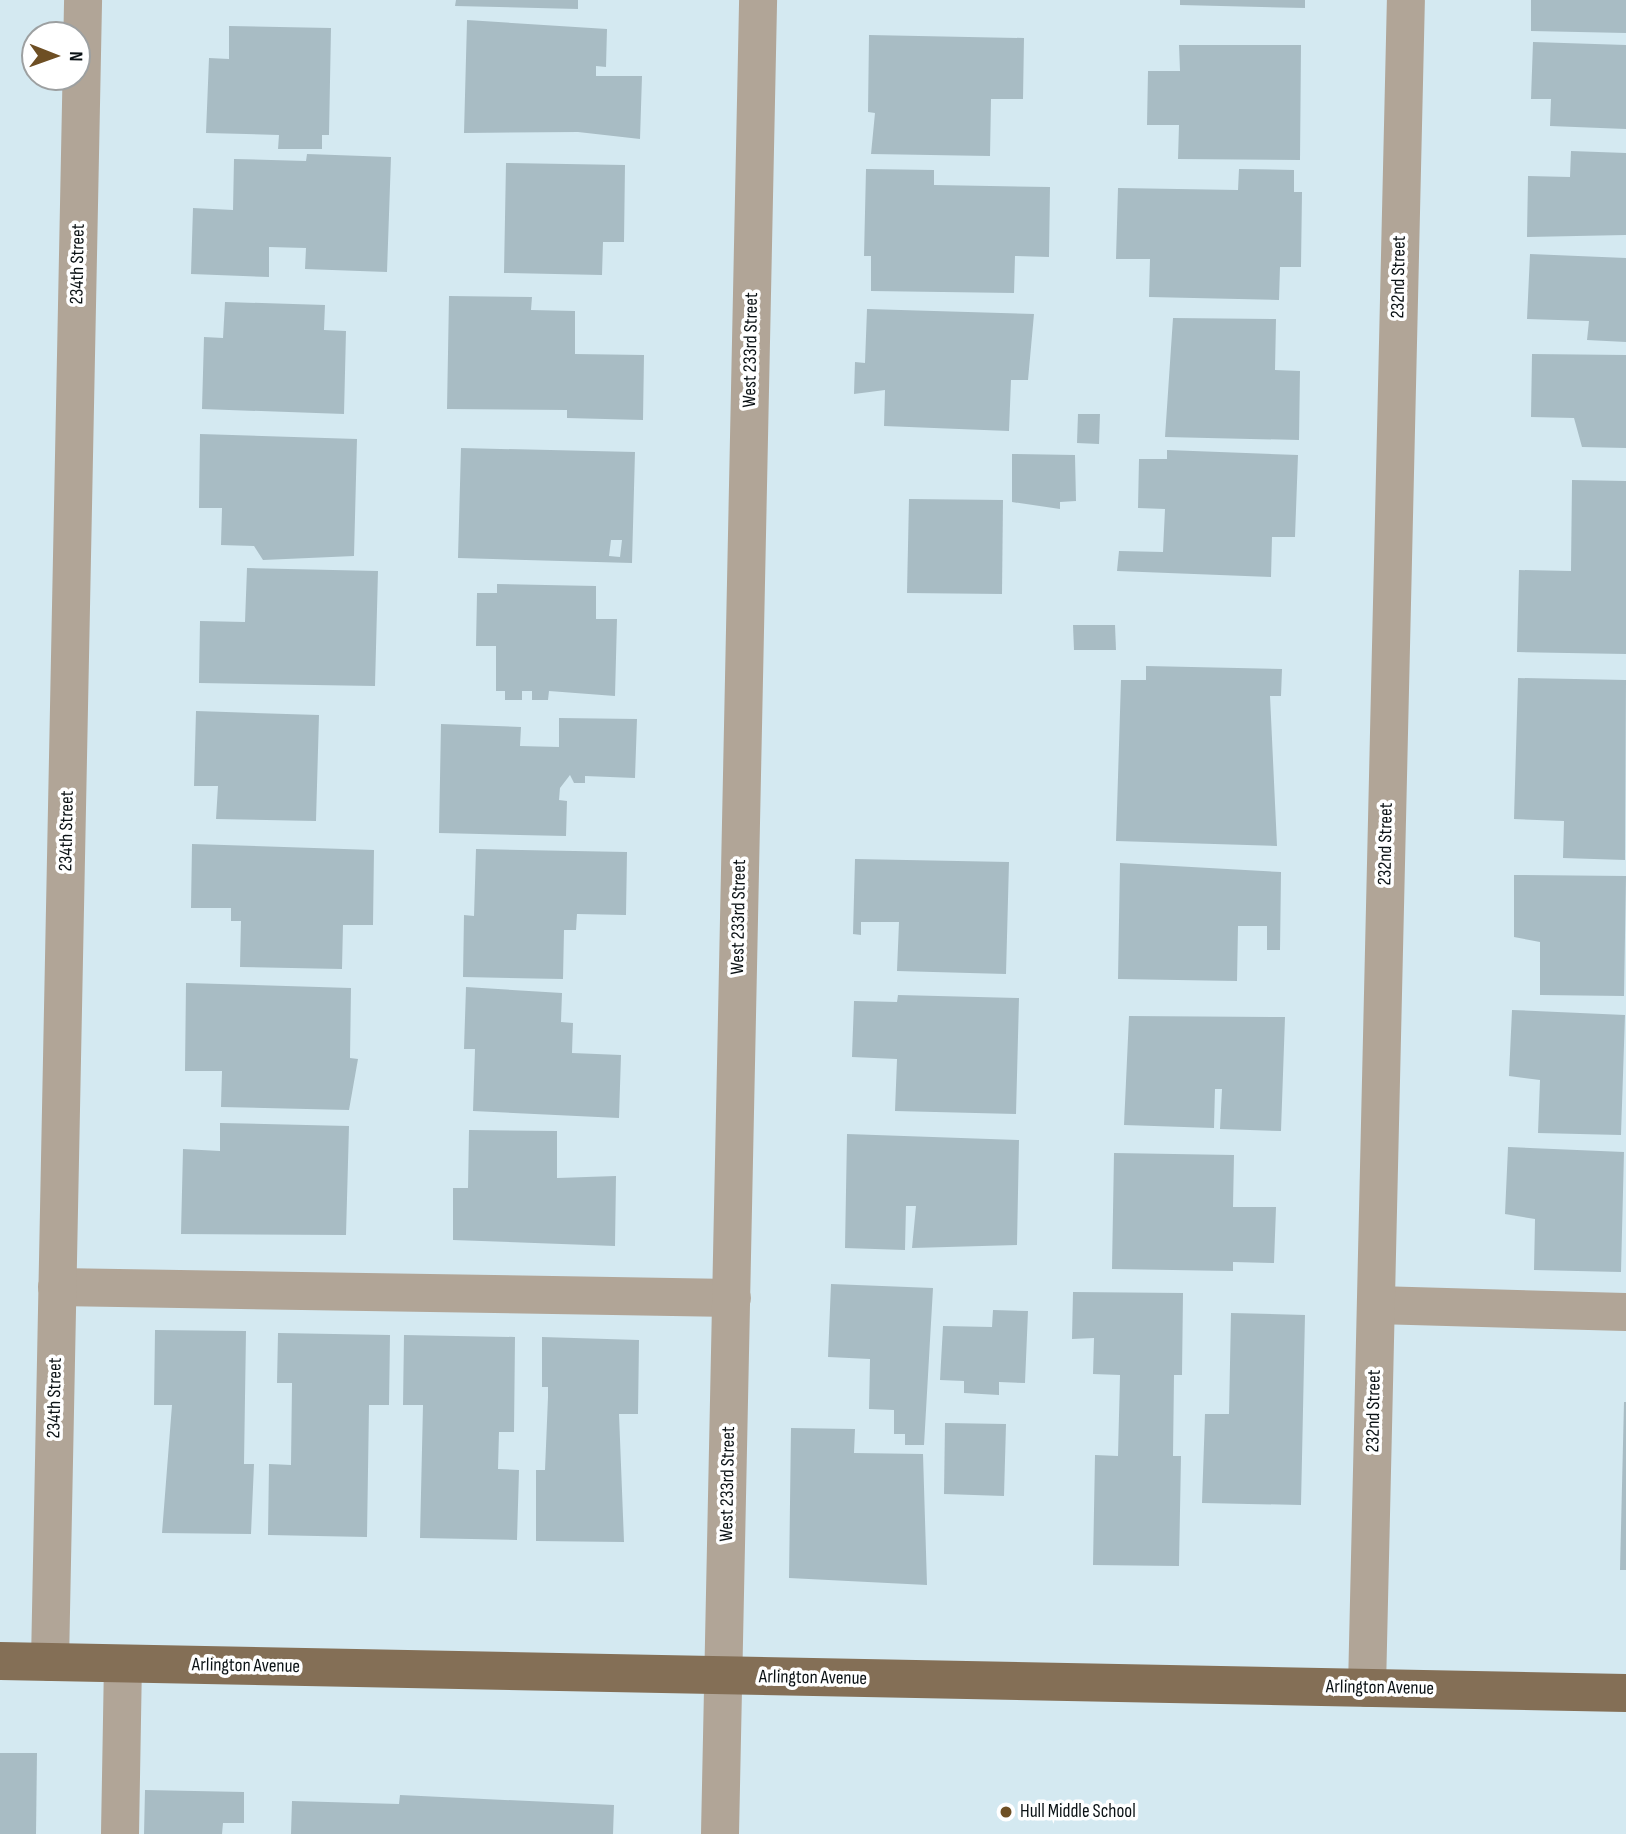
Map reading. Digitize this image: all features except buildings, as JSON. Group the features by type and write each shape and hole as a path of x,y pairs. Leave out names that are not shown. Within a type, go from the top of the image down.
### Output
{"main road":[{"name":"Arlington Avenue","path":"0,1661 1626,1693"}],"street":[{"name":"234th Street","path":"50,1662 83,0"},
{"name":"West 233rd Street","path":"720,1834 758,0"},
{"name":"232nd Street","path":"1367,1688 1406,0"},
{"path":"57,1287 732,1298"},
{"path":"1376,1305 1626,1312"},
{"path":"120,1834 123,1664"}],"place":[{"name":"Hull Middle School","path":"1006,1812"}]}
